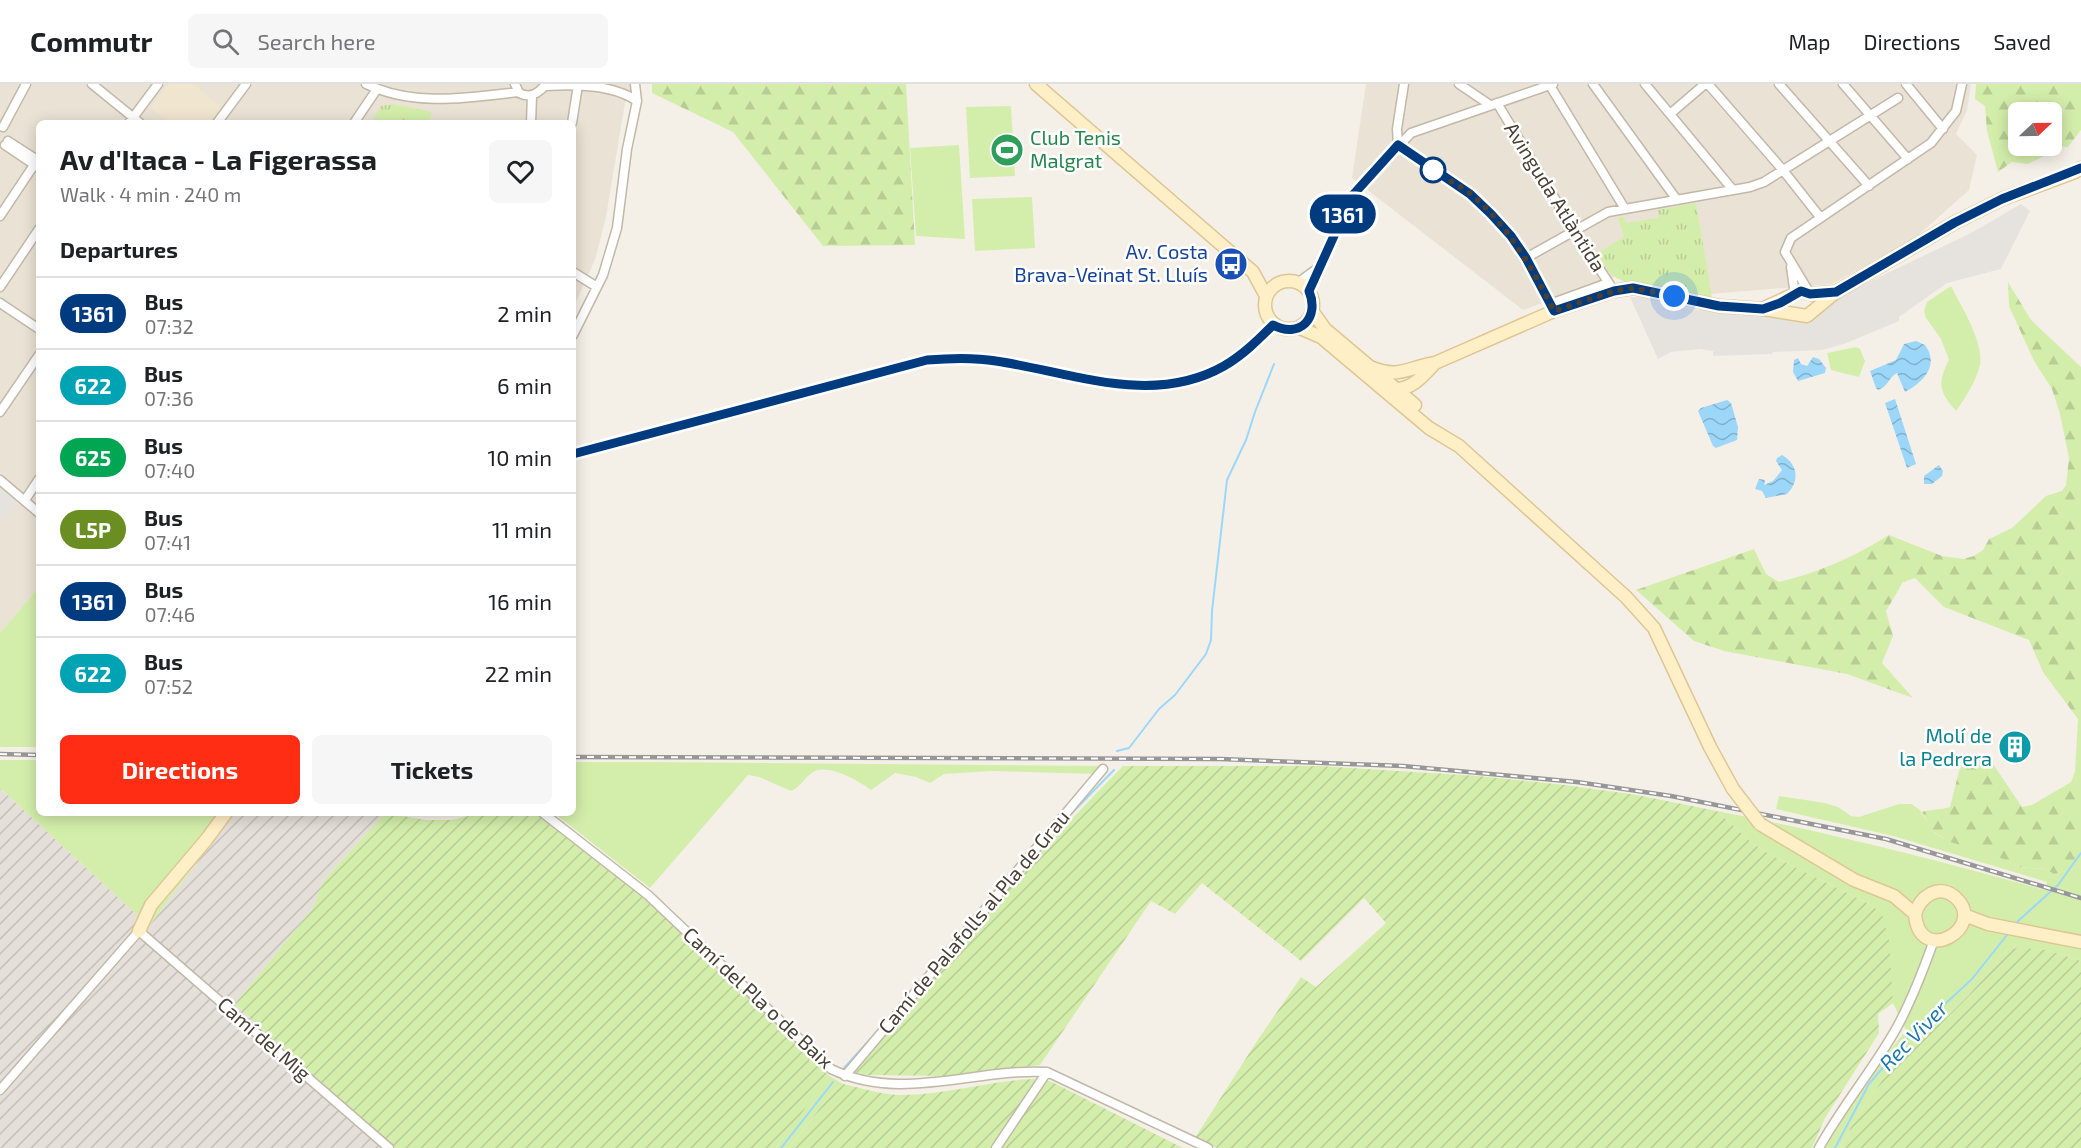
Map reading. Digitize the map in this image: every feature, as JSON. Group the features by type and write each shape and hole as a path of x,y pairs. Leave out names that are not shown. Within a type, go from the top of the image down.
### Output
{"street":[{"path":"26,84 2,126 9,133 4,144 36,164"},
{"path":"92,84 133,120"},
{"path":"135,120 158,84"},
{"path":"219,120 246,84"},
{"path":"366,84 392,93 435,99 469,99 516,88 523,95 532,96 546,85 578,85 621,93 637,101"},
{"path":"1036,84 1253,272 1280,282"},
{"path":"1398,145 1397,129 1404,84"},
{"path":"1459,84 1493,104"},
{"path":"1304,286 1318,268 1352,196 1398,145 1412,133 1551,84 1625,209"},
{"path":"1593,84 1677,200"},
{"path":"1645,84 1733,190"},
{"path":"1670,114 1707,84 1782,169 1820,217"},
{"path":"1779,84 1869,186"},
{"path":"1844,84 1908,159"},
{"path":"1920,84 1908,87 1943,129"},
{"path":"1815,309 1816,302 1785,252 1791,238 1931,143 1956,111 1962,84"},
{"path":"572,120 578,85"},
{"path":"576,329 608,261 617,228 627,149 637,101 635,85 621,93"},
{"path":"356,120 376,89"},
{"path":"531,120 532,96"},
{"path":"1526,258 1608,212 1733,190 1764,182 1898,98"},
{"name":"Avinguda Atlàntida","path":"1493,104 1611,287"},
{"path":"1398,145 1470,194 1511,236 1526,258 1552,307"},
{"path":"0,216 36,166"},
{"path":"1364,368 1400,374 1435,363 1552,307 1611,287 1633,288 1719,306 1763,309 1807,316 1836,292 1954,223 1993,203 2081,168"},
{"path":"0,288 36,234"},
{"path":"1789,261 1794,296 1791,306 1795,313"},
{"path":"1253,272 1266,296 1265,312 1273,325 1281,329 1299,328 1308,321 1313,312 1313,301 1304,286 1289,280 1280,282 1266,296"},
{"path":"576,274 597,286"},
{"path":"1763,309 1801,291 1836,292"},
{"path":"0,303 36,327"},
{"path":"1313,312 1325,328 1364,368 1426,425 1466,452 1626,597 1654,628 1710,747 1733,789 1760,824 1854,880 1894,897 1915,914"},
{"path":"576,453 927,360 957,358 997,361 1123,385 1162,385 1214,372 1244,353 1273,325"},
{"path":"1299,328 1321,338 1397,390 1435,423 1445,436"},
{"path":"0,412 36,359"},
{"path":"1397,390 1404,390 1417,381 1435,363"},
{"path":"1400,374 1395,383 1401,399 1418,414 1426,425"},
{"path":"1417,381 1414,398 1420,410"},
{"path":"0,480 36,510"},
{"path":"25,500 36,484"},
{"name":"Camí de Palafolls al Pla de Grau","path":"845,1076 1103,769"},
{"path":"0,1090 139,931 152,905 224,816"},
{"name":"Camí del Pla o de Baix","path":"547,816 648,895 831,1069 845,1076 888,1085 924,1084 1025,1071 1047,1072 1208,1148"},
{"path":"1894,897 1925,896 1934,892 1945,892 1954,897 1961,904 1964,915 1959,930 1952,937 1934,940 1919,930 1915,914 1918,904 1925,896"},
{"path":"1964,915 1988,924 2081,942"},
{"path":"1959,930 1988,924"},
{"name":"Camí del Mig","path":"139,931 389,1148"},
{"path":"1819,1148 1835,1119 1895,1030 1915,992 1934,940"},
{"path":"996,1148 1047,1072"}],"shaded area":[{"path":"0,84 635,84 625,103 606,217 595,260 576,301 576,120 36,120 36,591 0,633"},
{"path":"168,84 193,84 223,108 212,120 167,120 150,108"},
{"path":"1366,84 1971,84 1967,110 1956,134 1977,155 1969,190 1914,239 1832,284 1710,294 1622,274 1523,310 1352,178"},
{"path":"2021,204 2030,211 2001,269 1947,283 1899,317 1899,321 1844,344 1822,350 1713,356 1713,351 1700,349 1671,352 1658,359 1630,297 1649,297 1689,309 1710,311 1754,312 1797,309 1825,303 1971,233"},
{"path":"0,488 18,503 0,524"},
{"path":"0,788 149,926 232,816 382,816 324,880 312,909 235,1004 393,1148 0,1148"}],"green space":[{"path":"652,84 906,84 915,245 823,246 733,132 652,93"},
{"path":"1976,84 2081,84 2081,130 2068,147 2062,147 2062,102 2008,102 2008,156 2044,156 2028,164 2012,162 1998,172 1987,131 1985,106 1975,99"},
{"path":"393,104 432,112 429,120 373,120 381,106"},
{"path":"1011,106 1015,176 970,178 966,107"},
{"path":"959,145 965,239 916,236 910,148"},
{"path":"1032,197 1035,248 975,251 972,199"},
{"path":"1696,203 1712,298 1643,287 1618,279 1611,274 1598,253 1624,237 1618,218 1623,216 1626,223 1658,218 1658,210"},
{"path":"2008,282 2031,320 2081,367 2081,867 2054,874 2045,869 2019,867 1999,857 1947,841 1933,831 1922,812 1950,807 1959,771 1968,755 1987,755 2022,807 2032,805 2071,782 2075,772 2078,719 2043,672 2029,640 1944,607 1915,578 1903,582 1886,611 1893,636 1882,663 1913,698 1847,674 1724,651 1694,641 1636,590 1754,549 1766,574 1779,582 1809,574 1836,563 1889,535 1942,556 1963,559 1974,556 1983,550 1989,539 2012,528 2046,496 2062,491 2066,485 2069,458 2060,414 2052,389 2034,361 2009,306"},
{"path":"1951,286 1971,324 1980,356 1976,377 1956,411 1943,393 1941,381 1949,360 1941,339 1926,318 1924,311 1927,302"},
{"path":"1856,347 1860,349 1865,361 1859,377 1831,370 1827,353"},
{"path":"36,591 36,747 0,747 0,633"},
{"path":"0,760 36,760 36,816 232,816 149,926 0,788"},
{"path":"576,762 1100,766 1097,774 992,771 944,774 930,783 916,777 895,773 871,790 851,778 827,770 813,772 791,791 759,777 748,775 650,888 558,816 576,816"},
{"path":"1123,766 1319,766 1478,776 1637,795 1717,811 1751,842 1769,854 1873,906 1883,917 1889,941 1893,1003 1878,1014 1879,1033 1825,1118 1812,1148 1217,1148 1195,1138 1301,977 1316,987 1386,923 1364,898 1301,961 1202,883 1175,914 1151,901 1040,1065 950,1076 868,1075 853,1072 1018,878"},
{"path":"1779,796 1825,803 1838,807 1851,816 1859,817 1899,804 1911,804 1919,809 1935,833 1944,839 1999,857 2019,867 2045,869 2054,874 2081,867 2081,961 2047,950 2008,949 1947,1017 1898,1058 1857,1116 1840,1148 1825,1148 1862,1086 1906,1030 1893,1003 1890,968 1873,906 1769,854 1751,842 1717,811 1882,847 2045,890 2047,882 1893,836 1776,809"},
{"path":"382,816 452,820 469,816 542,816 645,897 725,972 828,1075 776,1148 393,1148 235,1004 312,909 324,880"},
{"path":"2008,949 2047,950 2081,961 2081,1148 1840,1148 1857,1116 1898,1058 1947,1017"},
{"path":"828,1075 843,1084 834,1090 789,1148 776,1148"},
{"path":"1033,1079 1050,1081 1183,1148 789,1148 834,1090 843,1084 884,1093 915,1095"}],"water":[{"path":"1916,341 1925,345 1929,352 1931,360 1927,373 1918,384 1905,392 1897,373 1878,390 1870,371 1896,360 1904,344"},
{"path":"1813,357 1819,359 1826,368 1825,373 1798,381 1793,372 1794,360 1798,358 1801,364 1807,366"},
{"path":"1895,399 1916,464 1907,468 1885,403"},
{"path":"1727,400 1731,403 1738,427 1737,440 1716,448 1713,446 1698,411"},
{"path":"1782,455 1794,468 1794,484 1787,494 1766,498 1762,491 1755,489 1759,479 1765,480 1764,485 1773,481 1782,470 1776,461"},
{"path":"1939,465 1943,471 1942,476 1932,484 1924,484 1924,476"}],"waterway":[{"path":"1117,751 1129,748 1159,709 1175,695 1206,654 1211,640 1212,611 1227,480 1246,440 1274,364"},
{"path":"1066,819 1114,770"},
{"name":"Rec Viver","path":"2017,922 2058,885 2081,853"},
{"name":"Rec Viver","path":"1835,1148 1869,1084 1906,1040 1972,979 2007,935"},
{"path":"844,1068 875,1034"},
{"path":"781,1148 833,1082"}],"railway":[{"path":"0,754 36,755"},
{"path":"576,757 1221,759 1403,766 1577,782 1671,796 1886,839 2081,898"}],"bus line":[{"name":"1361","path":"576,453 927,360 981,359 1099,381 1142,386 1162,385 1214,372 1244,353 1273,325 1291,330 1299,328 1308,321 1313,312 1313,301 1309,291 1352,196 1398,145 1433,171 1470,194 1491,214 1511,236 1526,258 1554,311 1614,291 1633,288 1719,306 1763,309 1793,297 1801,291 1810,294 1836,292 1954,223 2002,199 2081,168"}],"place":[{"name":"Club Tenis Malgrat","path":"1007,150"},
{"name":"Av. Costa Brava-Veïnat St. Lluís","path":"1231,264"},
{"name":"Molí de la Pedrera","path":"2015,747"}],"route":[{"path":"1433,170 1470,194 1511,236 1526,258 1554,311 1614,291 1633,288 1674,296"}]}
